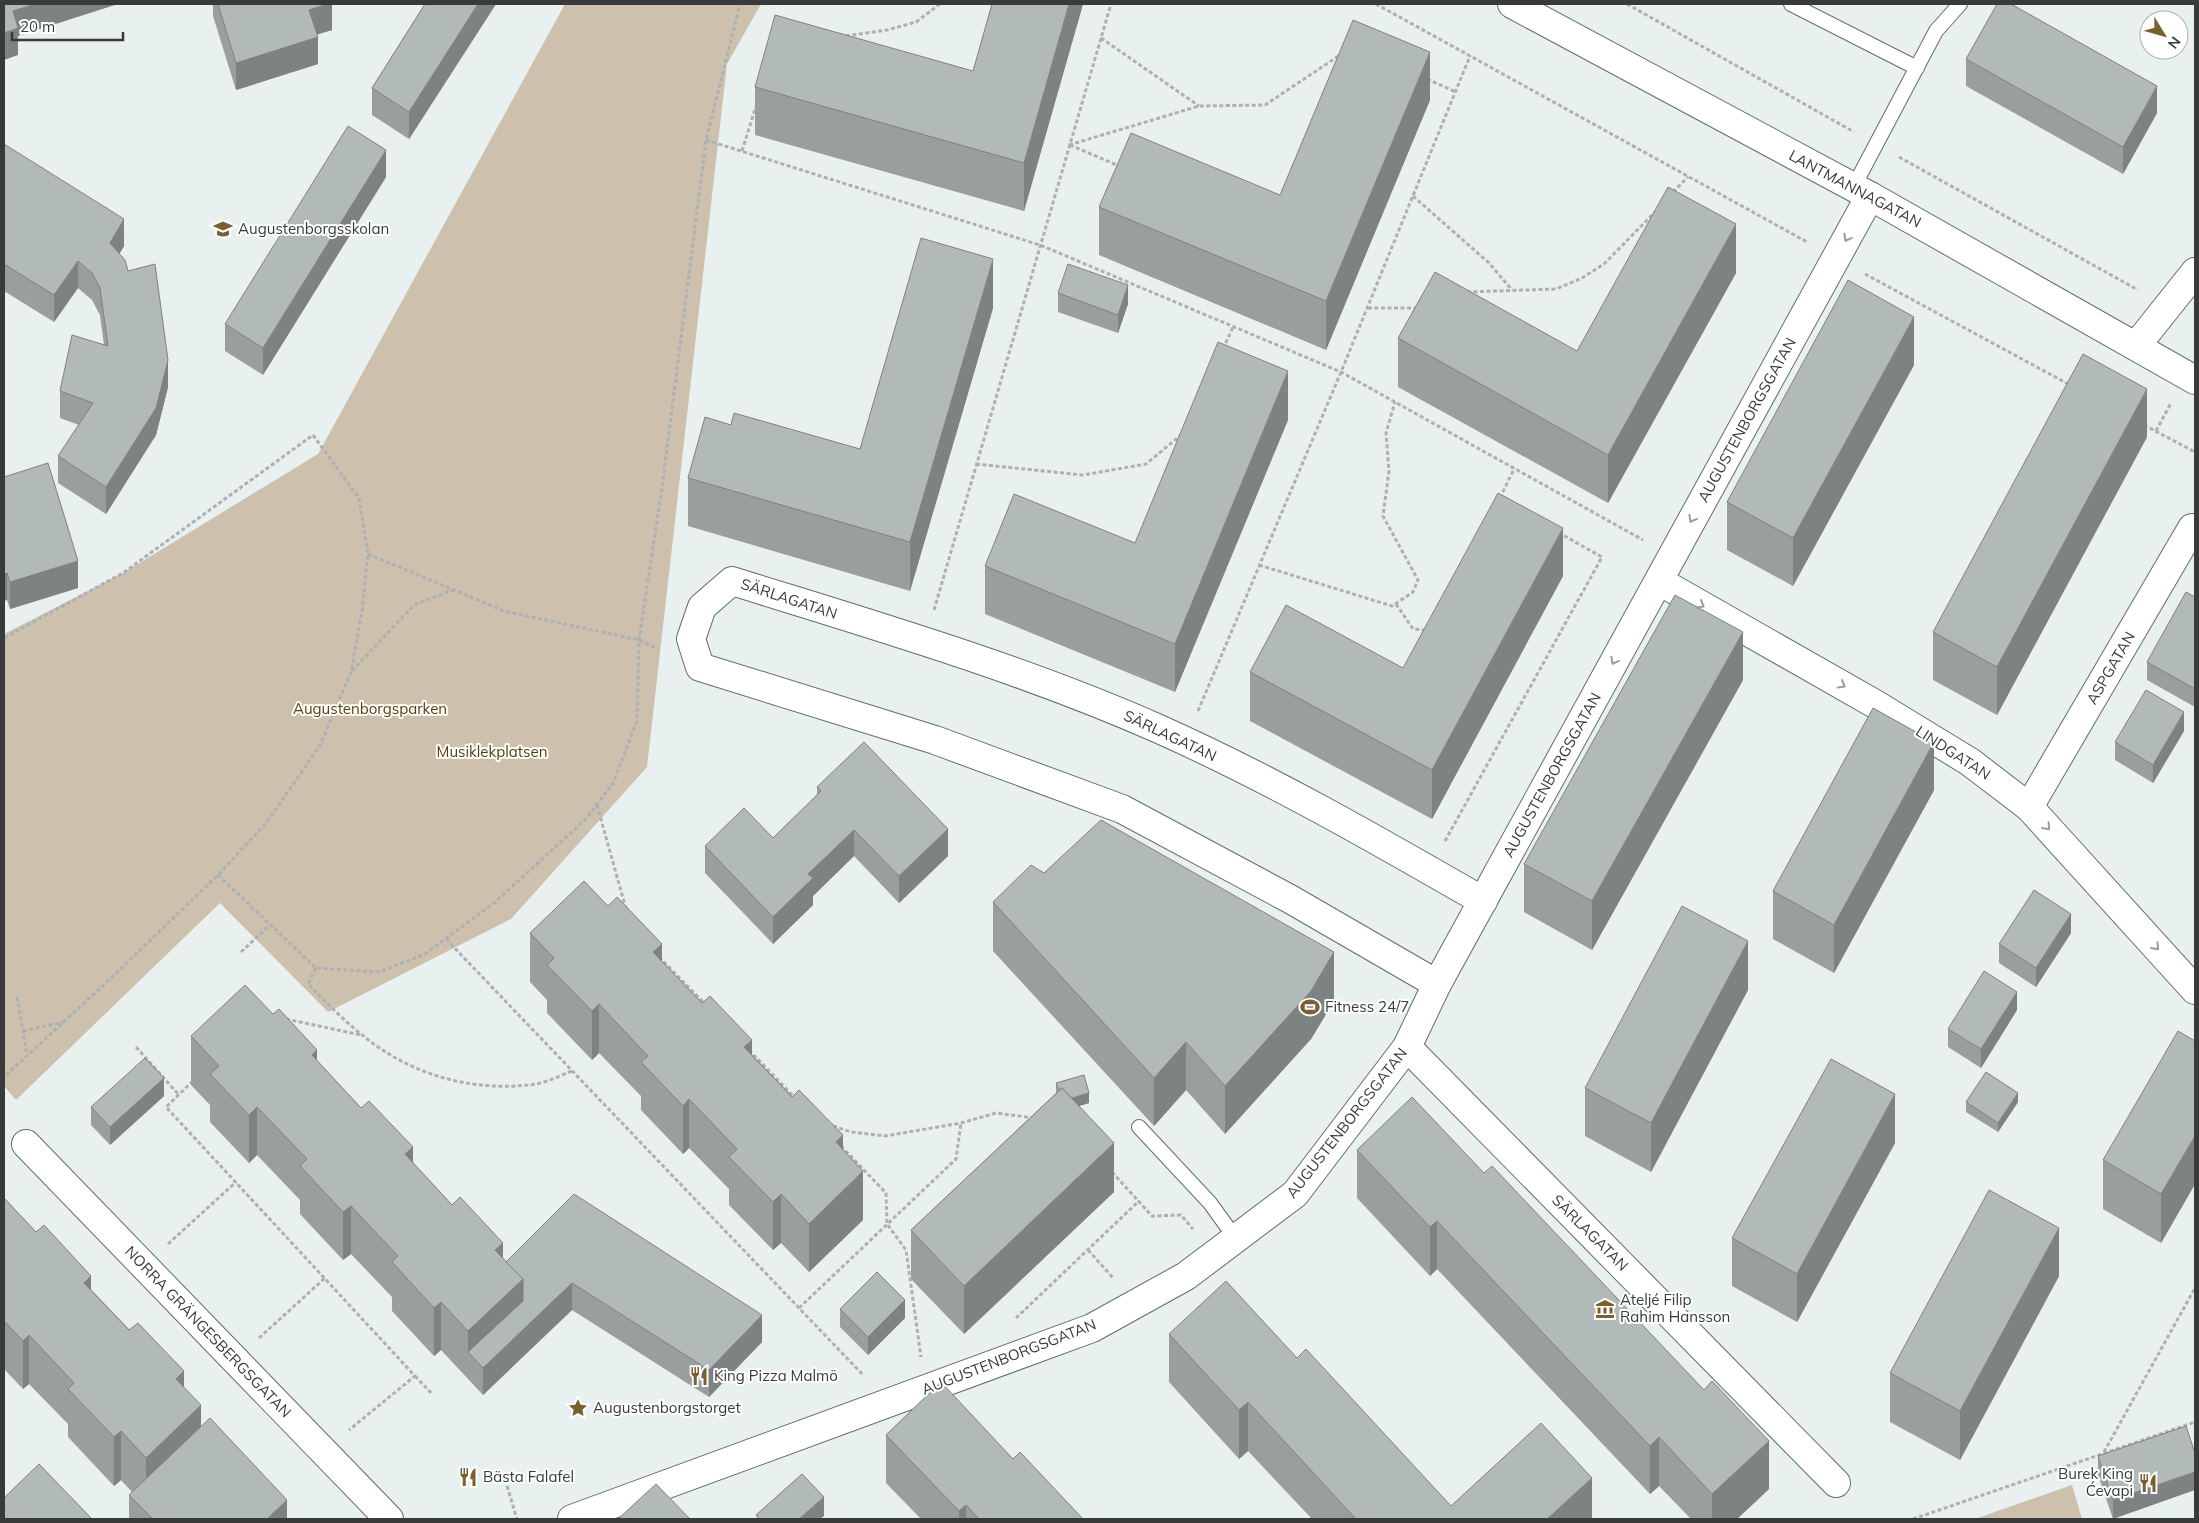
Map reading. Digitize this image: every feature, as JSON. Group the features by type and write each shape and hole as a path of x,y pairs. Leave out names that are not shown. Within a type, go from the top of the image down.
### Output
{"street":[{"name":"LANTMANNAGATAN","path":"1512,4 1862,192 2195,380"},
{"name":"AUGUSTENBORGSGATAN","path":"572,1519 1092,1328 1186,1276 1295,1194 1407,1047 1437,984 1482,901 1836,258 1862,192"},
{"path":"2136,346 2195,272"},
{"name":"ASPGATAN","path":"2029,807 2192,528"},
{"name":"SÄRLAGATAN","path":"700,667 692,639 702,607 732,581 1015,671 1160,730 1329,813 1482,901"},
{"name":"LINDGATAN","path":"1658,581 1875,704 1970,762 2029,807 2195,990"},
{"path":"700,667 935,740 1122,809 1290,898 1437,984"},
{"name":"SÄRLAGATAN","path":"1407,1047 1836,1483"},
{"name":"NORRA GRÄNGESBERGSGATAN","path":"26,1144 390,1519"}],"lane":[{"path":"1790,4 1917,68"},
{"path":"1862,192 1877,145 1936,30 1960,4"},
{"path":"1139,1127 1217,1212 1236,1239"}],"path":[{"path":"218,875 316,968 379,972 425,954 494,903 586,819 613,783 636,721 639,640 662,488 706,140 740,4"},
{"path":"845,36 887,30 916,22 940,4"},
{"path":"924,642 1111,4"},
{"path":"1376,4 1688,177 2078,389"},
{"path":"1628,4 2167,307"},
{"path":"1101,38 1199,106"},
{"path":"1069,145 1199,106 1265,105 1342,54"},
{"path":"1185,742 1368,308 1470,56"},
{"path":"1421,76 1456,92"},
{"path":"742,152 758,98"},
{"path":"706,140 1040,245 1341,372 1672,556"},
{"path":"1069,145 1124,168"},
{"path":"1670,195 1688,177"},
{"path":"1413,196 1489,263 1512,290"},
{"path":"1462,292 1556,289 1582,278 1604,264 1658,208"},
{"path":"1368,308 1426,308"},
{"path":"1221,353 1233,326"},
{"path":"1260,565 1392,606 1413,592 1418,580 1383,516 1389,471 1386,433 1395,402"},
{"path":"2139,422 2195,452"},
{"path":"976,464 1083,475 1146,464 1186,431"},
{"path":"4,638 123,573 313,435 358,498 368,554 362,611 351,672 320,745 268,821 218,875 4,1077"},
{"path":"1499,500 1514,469"},
{"path":"1428,870 1602,556 1559,533"},
{"path":"368,554 504,612 639,640 700,667"},
{"path":"351,672 414,605 453,590"},
{"path":"1396,604 1413,629 1436,630"},
{"path":"597,804 626,909"},
{"path":"241,952 270,925"},
{"path":"446,939 889,1402"},
{"path":"652,950 706,1006"},
{"path":"316,968 308,984 361,1035 410,1067 453,1082 498,1087 538,1083 572,1071"},
{"path":"17,998 27,1056"},
{"path":"280,1018 361,1035"},
{"path":"23,1031 63,1022"},
{"path":"136,1047 179,1095"},
{"path":"747,1049 802,1106"},
{"path":"199,1074 166,1107 433,1395"},
{"path":"824,1123 852,1132 885,1136 961,1123 996,1113 1026,1115 1042,1120"},
{"path":"799,1308 956,1159 961,1123"},
{"path":"834,1140 886,1193 888,1224 906,1250 926,1389"},
{"path":"1106,1165 1152,1216 1181,1215 1194,1230 1217,1212"},
{"path":"144,1266 236,1182"},
{"path":"1016,1319 1138,1201"},
{"path":"1088,1250 1116,1282"},
{"path":"235,1360 325,1278"},
{"path":"2104,1452 2195,1288"},
{"path":"324,1452 415,1376"},
{"path":"1912,1519 2195,1422"},
{"path":"507,1486 517,1519"}],"green space":[{"name":"Augustenborgsparken","path":"565,4 761,4 727,64 647,767 511,919 328,1012 220,903 16,1100 4,1086 4,634 123,573 318,454"},
{"path":"2072,1485 2082,1519 1975,1519"}],"building":[{"path":"4,4 35,4 13,11 18,28 4,33"},
{"path":"218,4 328,4 309,10 318,37 236,63"},
{"path":"425,4 478,4 409,112 372,88"},
{"path":"992,4 1069,4 1024,163 755,87 775,15 973,71"},
{"path":"1997,4 2011,4 2157,86 2123,147 1966,59"},
{"path":"1353,20 1430,52 1326,301 1099,207 1131,133 1280,195"},
{"path":"348,126 386,150 263,348 225,324"},
{"path":"4,144 124,219 110,243 125,260 128,271 155,264 168,360 156,408 106,487 58,456 93,403 60,391 72,335 108,346 100,288 92,273 78,261 54,295 4,264"},
{"path":"1668,187 1736,224 1608,455 1398,338 1435,272 1577,351"},
{"path":"921,238 993,259 910,542 688,478 705,417 731,425 734,413 860,449"},
{"path":"1068,264 1128,285 1118,315 1058,293"},
{"path":"1848,280 1914,317 1793,538 1727,502"},
{"path":"1218,342 1288,371 1175,644 985,566 1014,494 1135,543"},
{"path":"2083,354 2147,389 1997,667 1933,632"},
{"path":"48,463 78,561 10,582 7,573 4,574 4,477"},
{"path":"1498,493 1563,528 1432,770 1250,672 1286,605 1403,668"},
{"path":"2186,592 2195,597 2195,689 2147,662"},
{"path":"1675,595 1743,632 1592,901 1524,864"},
{"path":"2146,690 2184,712 2153,765 2115,742"},
{"path":"1873,708 1934,742 1834,925 1773,891"},
{"path":"864,742 948,829 899,876 854,830 808,874 813,878 773,917 705,846 744,808 773,838 821,791 817,787"},
{"path":"1101,820 1334,952 1311,991 1225,1086 1186,1042 1154,1078 993,902 1031,865 1044,873"},
{"path":"584,881 608,906 617,897 662,944 653,952 702,1003 710,996 752,1040 744,1047 792,1097 799,1090 843,1135 836,1142 863,1171 809,1224 781,1194 773,1202 729,1157 737,1149 689,1099 683,1106 641,1062 648,1056 599,1004 592,1011 547,965 554,958 530,933"},
{"path":"2034,890 2071,914 2036,968 1999,944"},
{"path":"1682,906 1748,941 1651,1123 1585,1088"},
{"path":"1984,971 2017,992 1981,1049 1948,1029"},
{"path":"245,985 273,1014 279,1009 317,1050 312,1055 361,1108 369,1101 413,1147 405,1154 452,1205 460,1197 503,1243 495,1250 523,1279 468,1331 441,1302 434,1308 392,1262 398,1256 351,1206 343,1212 300,1166 307,1159 257,1107 249,1115 210,1074 219,1066 191,1036"},
{"path":"2178,1031 2195,1041 2195,1136 2161,1194 2103,1160"},
{"path":"145,1058 164,1078 110,1127 91,1107"},
{"path":"1831,1059 1895,1094 1797,1274 1732,1238"},
{"path":"1986,1072 2018,1093 1998,1123 1966,1102"},
{"path":"1084,1075 1089,1093 1072,1098 1062,1088 1059,1090 1056,1083"},
{"path":"1062,1088 1114,1143 964,1286 911,1230"},
{"path":"1412,1097 1484,1173 1492,1166 1704,1390 1712,1381 1769,1441 1712,1494 1659,1437 1650,1446 1437,1221 1430,1227 1357,1150"},
{"path":"1989,1190 2059,1228 1960,1411 1890,1373"},
{"path":"574,1194 762,1315 709,1370 572,1283 483,1368 468,1352 523,1301 523,1279 506,1262"},
{"path":"4,1198 36,1232 44,1225 91,1276 84,1283 129,1330 138,1323 184,1371 176,1379 201,1405 146,1458 121,1431 114,1437 68,1389 74,1383 29,1335 23,1341 4,1321"},
{"path":"877,1272 905,1300 868,1337 840,1309"},
{"path":"1226,1281 1297,1358 1306,1349 1451,1506 1541,1423 1592,1478 1547,1519 1356,1519 1248,1402 1239,1410 1169,1334"},
{"path":"941,1382 1013,1459 1020,1452 1083,1519 979,1519 966,1505 959,1511 886,1435"},
{"path":"210,1418 287,1500 267,1519 153,1519 129,1495"},
{"path":"2186,1426 2195,1453 2195,1472 2113,1500 2098,1456"},
{"path":"39,1464 92,1519 4,1519 4,1498"},
{"path":"802,1474 824,1497 799,1519 759,1519 756,1515"},
{"path":"656,1484 690,1519 618,1519"}],"place":[{"name":"Augustenborgsskolan","path":"223,229"},
{"name":"Fitness 24/7","path":"1310,1007"},
{"name":"Ateljé Filip Rahim Hansson","path":"1605,1309"},
{"name":"King Pizza Malmö","path":"699,1376"},
{"name":"Augustenborgstorget","path":"578,1408"},
{"name":"Bästa Falafel","path":"468,1477"},
{"name":"Burek King Ćevapi","path":"2148,1483"}],"park label":[{"name":"Musiklekplatsen","path":"492,752"}]}
